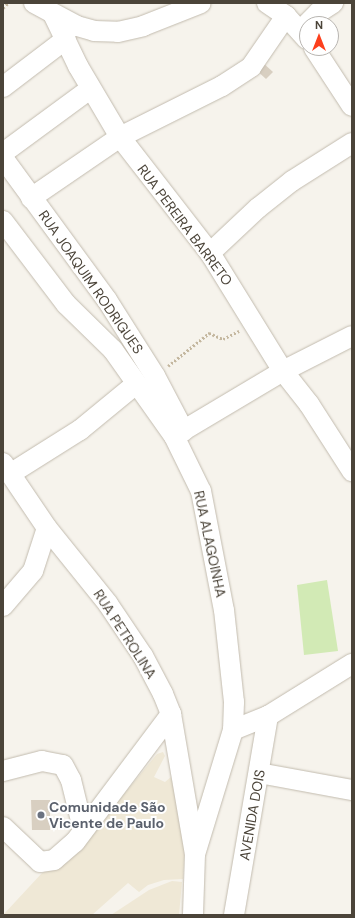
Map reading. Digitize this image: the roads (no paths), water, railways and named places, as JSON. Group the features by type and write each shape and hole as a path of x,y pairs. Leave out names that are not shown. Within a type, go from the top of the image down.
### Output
{"street":[{"path":"43,7 94,31 118,32 143,26 201,3"},
{"path":"268,3 286,16 299,31"},
{"path":"316,16 319,12 333,3"},
{"name":"RUA PEREIRA BARRETO","path":"43,7 66,39 90,89 120,138 210,253 255,323 283,371 309,404 352,471"},
{"path":"31,198 120,138 222,86 251,67 286,16"},
{"path":"3,87 66,39"},
{"path":"319,56 352,106"},
{"path":"3,153 90,89"},
{"path":"210,253 258,208 292,181 352,143"},
{"name":"RUA JOAQUIM RODRIGUES","path":"3,158 131,337 155,376 179,434"},
{"name":"RUA ALAGOINHA","path":"3,222 66,304 112,350 136,384 179,434 201,492 222,596 233,673 233,730 195,854"},
{"path":"179,434 283,371 352,336"},
{"path":"112,350 131,337"},
{"path":"7,469 80,430 136,384"},
{"name":"RUA PETROLINA","path":"7,469 47,528 108,604 143,656 171,714 195,854"},
{"path":"3,606 33,571 47,528"},
{"path":"233,730 268,716 352,664"},
{"path":"3,827 40,862 54,860 75,842 83,829 171,714"},
{"name":"AVENIDA DOIS","path":"234,915 268,716"},
{"path":"3,771 42,761 63,765 71,780 83,829"},
{"path":"259,773 352,790"},
{"path":"193,915 195,854"}],"place":[{"name":"Comunidade São Vicente de Paulo","path":"41,815"}]}
